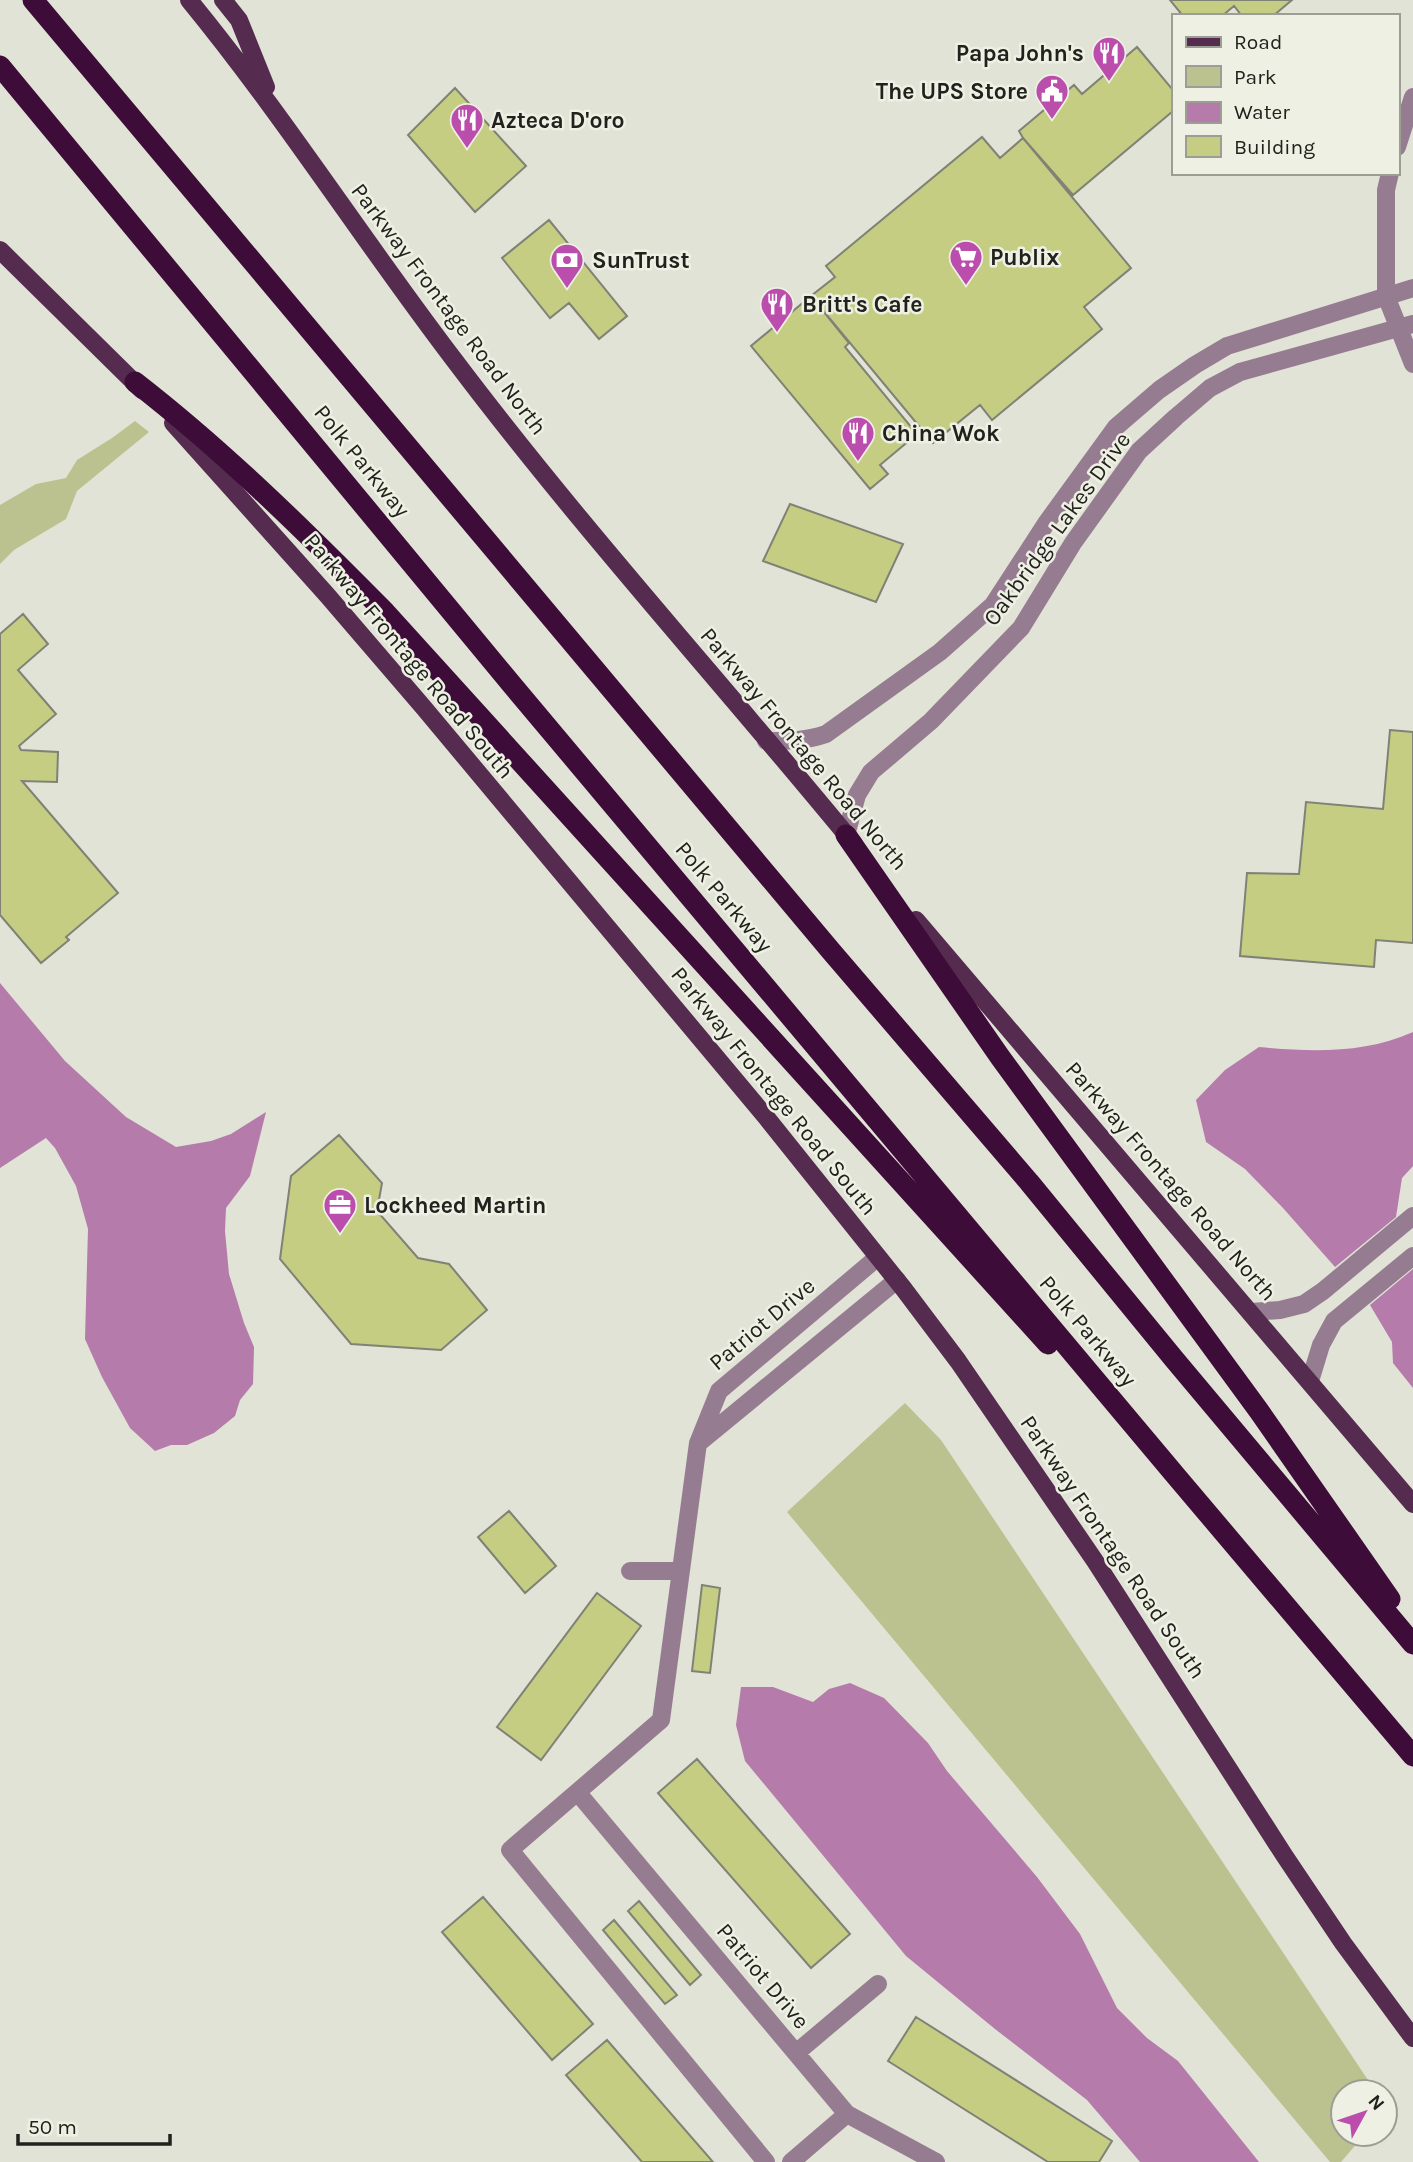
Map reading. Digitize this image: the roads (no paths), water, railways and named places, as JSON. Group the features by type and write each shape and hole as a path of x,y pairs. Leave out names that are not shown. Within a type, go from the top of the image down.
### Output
{"highway":[{"name":"Polk Parkway","path":"33,0 831,951 1029,1182 1165,1349 1413,1644"},
{"name":"Polk Parkway","path":"0,66 513,686 1413,1756"},
{"path":"135,382 173,411 289,518 385,612 1038,1334 1175,1476"},
{"path":"846,835 1000,1057 1259,1411 1413,1633"}],"main road":[{"name":"Parkway Frontage Road North","path":"189,0 227,46 370,247 539,470 958,972 1413,1504"},
{"path":"223,0 239,20 276,113"},
{"name":"Parkway Frontage Road South","path":"0,250 135,382 300,565 424,708 757,1107 897,1280 958,1362 1095,1560 1284,1856 1343,1943 1413,2038"}],"street":[{"path":"1399,141 1413,97"},
{"path":"1390,175 1386,190 1386,296 1406,326 1413,365"},
{"name":"Oakbridge Lakes Drive","path":"766,741 795,741 826,734 940,652 993,605 1047,522 1116,427 1159,390 1227,346 1413,288"},
{"name":"Oakbridge Lakes Drive","path":"846,835 857,795 871,772 931,721 1021,628 1073,543 1139,451 1176,417 1210,388 1240,372 1406,326"},
{"path":"1251,1312 1280,1310 1304,1304 1407,1221"},
{"path":"1310,1381 1321,1345 1334,1321 1413,1256"},
{"name":"Patriot Drive","path":"766,2162 510,1850 661,1720 698,1443 719,1391 878,1257"},
{"path":"698,1443 897,1280"},
{"path":"630,1571 681,1571"},
{"name":"Patriot Drive","path":"578,1793 847,2114 936,2162"},
{"path":"796,2053 878,1984"},
{"path":"791,2162 847,2114"}],"water":[{"path":"0,983 65,1061 126,1117 176,1147 211,1141 231,1134 266,1112 250,1176 226,1208 229,1274 254,1347 253,1384 240,1400 235,1416 214,1433 187,1445 171,1445 155,1451 130,1428 85,1339 88,1229 76,1186 55,1148 46,1138 0,1168"},
{"path":"1413,1032 1413,1166 1402,1178 1396,1217 1335,1267 1245,1169 1206,1142 1196,1100 1225,1070 1259,1047 1337,1050 1376,1044"},
{"path":"1413,1269 1413,1388 1393,1363 1392,1342 1370,1305"},
{"path":"850,1683 884,1698 928,1743 947,1771 1037,1877 1080,1934 1117,2008 1147,2038 1178,2061 1259,2162 1140,2162 1087,2100 906,1956 745,1761 736,1725 741,1687 773,1687 813,1702 829,1689"}],"place":[{"name":"Papa John's","path":"1109,83"},
{"name":"The UPS Store","path":"1052,121"},
{"name":"Azteca D'oro","path":"467,150"},
{"name":"Publix","path":"966,287"},
{"name":"SunTrust","path":"567,290"},
{"name":"Britt's Cafe","path":"777,334"},
{"name":"China Wok","path":"858,463"},
{"name":"Lockheed Martin","path":"340,1235"}]}
